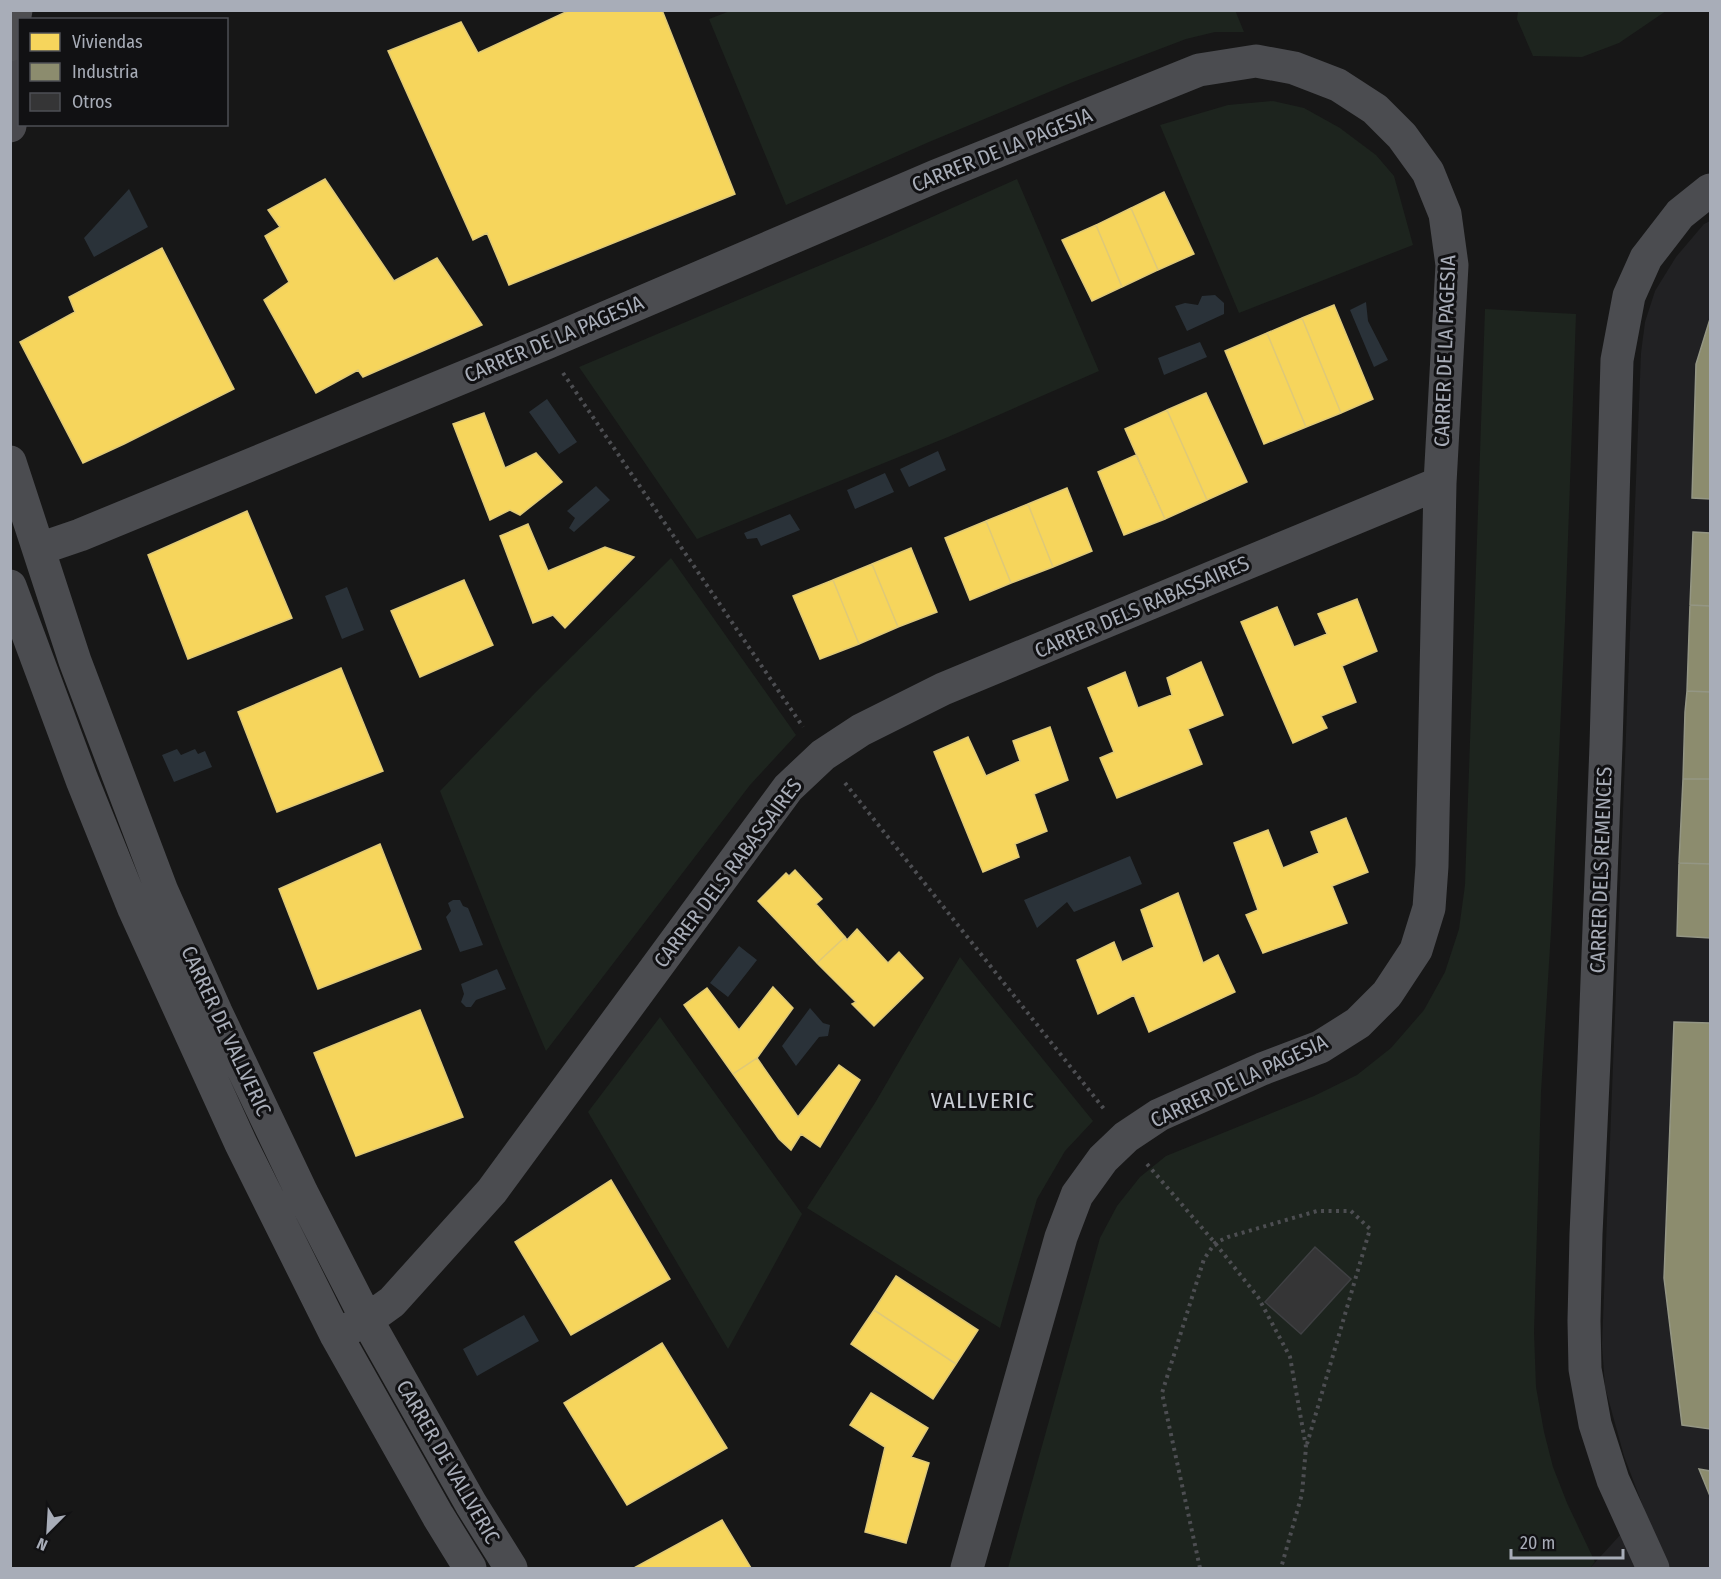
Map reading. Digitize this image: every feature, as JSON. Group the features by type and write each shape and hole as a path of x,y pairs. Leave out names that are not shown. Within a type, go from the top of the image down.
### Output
{"highway":[{"path":"10,45 16,10"}],"main road":[{"path":"10,66 14,90 10,126"}],"street":[{"name":"CARRER DE LA PAGESIA","path":"39,549 91,530 544,344 936,176 1199,70 1256,61 1294,68 1338,86 1357,97 1375,109 1402,136 1428,172 1445,214 1452,265 1440,483 1432,866 1429,908 1416,950 1387,994 1358,1023 1320,1047 1263,1069 1159,1115 1126,1137 1103,1159 1077,1196 1061,1237 967,1569"},
{"name":"CARRER DELS REMENCES","path":"1653,1569 1613,1480 1595,1424 1585,1369 1586,1234 1606,733 1617,360 1629,296 1646,258 1680,214 1710,190"},
{"name":"CARRER DE VALLVERIC","path":"10,462 75,661 162,891 216,1012 302,1193 367,1320 471,1504 511,1569"},
{"name":"CARRER DELS RABASSAIRES","path":"336,1335 367,1320 392,1302 492,1191 788,788 822,755 861,730 943,689 1440,483"},
{"name":"CARRER DE VALLVERIC","path":"10,586 82,780 134,909 241,1144 336,1335 470,1569"}],"path":[{"path":"1150,1168 1258,1297 1290,1357 1306,1447"},
{"path":"1200,1569 1162,1393 1204,1259 1215,1243 1228,1237 1317,1211 1351,1211 1370,1229 1306,1447 1302,1494 1281,1569"}],"shaded area":[{"path":"1235,10 1244,32 1215,32 1186,39 1073,82 786,205 709,19 730,11"},
{"path":"1518,10 1666,11 1619,43 1582,57 1533,56 1517,19"},
{"path":"1273,101 1304,108 1340,128 1376,155 1394,176 1413,245 1239,313 1160,125 1228,105"},
{"path":"1017,179 1099,371 948,437 697,539 579,367 885,238"},
{"path":"129,189 148,227 94,257 84,238"},
{"path":"1710,221 1710,1568 1590,1568 1644,1509 1624,1456 1605,1387 1602,1345 1641,353 1645,322 1655,291 1676,257 1704,224"},
{"path":"1215,295 1224,303 1224,314 1187,331 1175,306 1185,303 1198,305 1202,296"},
{"path":"1366,302 1368,321 1388,360 1374,367 1350,310"},
{"path":"1485,309 1576,314 1565,622 1541,1092 1534,1332 1536,1387 1553,1467 1595,1562 1590,1568 1008,1568 1100,1238 1117,1206 1140,1177 1166,1156 1314,1096 1357,1075 1391,1048 1424,1010 1445,972 1459,929 1465,885"},
{"path":"1200,342 1207,357 1164,375 1158,358"},
{"path":"547,399 577,442 559,454 529,412"},
{"path":"938,451 946,470 909,487 900,469"},
{"path":"885,473 894,492 855,509 847,490"},
{"path":"596,486 610,500 574,532 569,528 575,518 567,511"},
{"path":"790,514 800,530 761,546 757,538 747,539 744,533"},
{"path":"671,558 796,735 750,785 546,1051 440,791"},
{"path":"347,587 364,630 342,639 325,596"},
{"path":"177,749 181,755 195,749 198,754 205,751 212,767 174,782 162,755"},
{"path":"1130,856 1142,884 1074,912 1067,902 1037,928 1024,900"},
{"path":"460,900 463,906 468,908 483,945 460,952 446,917 451,911 448,903"},
{"path":"739,946 757,960 728,997 710,983"},
{"path":"960,957 1093,1121 1065,1151 1037,1199 1000,1328 807,1208 875,1103"},
{"path":"497,969 506,989 476,1000 471,1007 466,1007 461,1002 464,994 461,984"},
{"path":"810,1008 823,1023 830,1025 828,1036 819,1037 796,1066 782,1046"},
{"path":"660,1017 802,1214 728,1349 588,1112"},
{"path":"524,1315 539,1341 477,1376 463,1349"}],"building: Viviendas":[{"path":"570,10 662,10 735,194 509,285 487,233 473,240 388,51 461,22 478,53"},
{"path":"325,179 394,281 437,258 482,325 363,377 358,370 316,393 264,300 289,282 265,236 280,227 268,210"},
{"path":"1164,192 1194,254 1158,270 1131,208"},
{"path":"1131,208 1158,270 1122,287 1096,225"},
{"path":"1096,225 1122,287 1092,301 1062,240"},
{"path":"162,248 234,389 83,463 20,342 75,312 69,297"},
{"path":"1334,305 1373,399 1341,413 1302,318"},
{"path":"1302,318 1341,413 1306,427 1267,333"},
{"path":"1267,333 1306,427 1264,444 1225,351"},
{"path":"1206,393 1247,482 1207,500 1167,410"},
{"path":"1167,410 1207,500 1165,519 1125,429"},
{"path":"484,413 505,468 536,453 562,482 520,515 510,510 490,520 453,424"},
{"path":"1136,455 1165,519 1124,535 1098,472"},
{"path":"1067,488 1092,551 1053,567 1028,504"},
{"path":"1028,504 1053,567 1011,583 986,521"},
{"path":"247,511 292,618 188,659 148,555"},
{"path":"986,521 1011,583 970,600 945,538"},
{"path":"528,524 548,571 605,547 634,557 565,628 553,615 533,623 500,536"},
{"path":"911,548 937,612 898,627 872,564"},
{"path":"872,564 898,627 859,644 833,580"},
{"path":"464,580 493,645 420,677 391,611"},
{"path":"833,580 859,644 820,659 793,596"},
{"path":"1357,599 1377,651 1342,666 1356,702 1321,716 1327,728 1293,743 1241,622 1277,607 1294,647 1327,634 1318,614"},
{"path":"1201,662 1223,715 1188,729 1202,764 1117,798 1100,758 1114,752 1088,688 1125,672 1138,708 1172,695 1167,678"},
{"path":"341,668 383,771 277,812 238,712"},
{"path":"1050,727 1068,780 1034,794 1047,831 1015,844 1019,857 983,872 934,752 968,737 986,776 1020,761 1013,741"},
{"path":"1346,818 1368,872 1332,886 1347,923 1263,953 1246,915 1258,910 1234,843 1268,830 1283,868 1319,853 1311,832"},
{"path":"380,844 421,949 318,989 279,889"},
{"path":"795,870 822,899 816,904 845,937 817,963 758,901 786,873 789,876"},
{"path":"1178,893 1203,963 1218,955 1235,992 1149,1032 1134,995 1098,1014 1077,960 1114,942 1122,962 1154,947 1141,910"},
{"path":"857,929 888,963 899,952 923,978 874,1026 852,1004 856,1002 817,963 845,937 847,940"},
{"path":"773,987 793,1008 757,1058 733,1074 684,1005 707,988 739,1030"},
{"path":"420,1010 463,1117 356,1156 314,1053"},
{"path":"757,1058 798,1117 839,1065 860,1080 820,1147 801,1134 791,1150 779,1139 733,1074"},
{"path":"611,1180 670,1279 571,1335 515,1242"},
{"path":"896,1276 978,1330 956,1364 874,1310"},
{"path":"874,1310 956,1364 933,1399 851,1344"},
{"path":"662,1343 727,1448 627,1505 564,1403"},
{"path":"871,1393 928,1428 911,1457 929,1463 906,1543 865,1532 885,1447 850,1425"},
{"path":"722,1520 751,1568 634,1568"}],"building: Industria":[{"path":"1710,319 1710,499 1692,498 1696,364"},
{"path":"1693,532 1710,533 1710,606 1690,605"},
{"path":"1690,605 1710,606 1710,692 1687,691"},
{"path":"1687,691 1710,692 1710,779 1683,779"},
{"path":"1683,779 1710,779 1710,864 1679,863"},
{"path":"1679,863 1710,864 1710,938 1677,936"},
{"path":"1674,1022 1710,1023 1710,1429 1682,1425 1664,1278"},
{"path":"1699,1469 1710,1471 1710,1496"}],"building: Otros":[{"path":"1315,1247 1351,1279 1301,1334 1265,1302"}],"district":[{"name":"VALLVERIC","path":"983,1100"}]}
